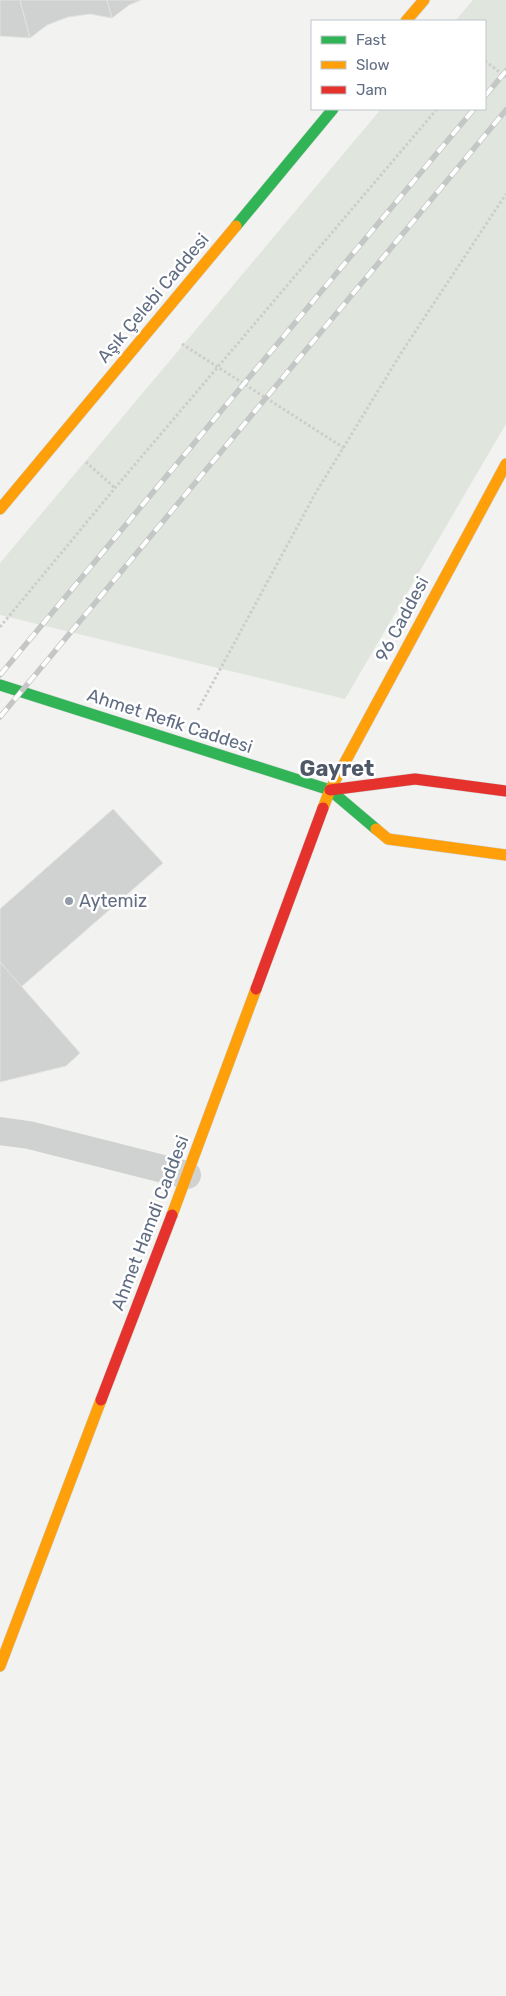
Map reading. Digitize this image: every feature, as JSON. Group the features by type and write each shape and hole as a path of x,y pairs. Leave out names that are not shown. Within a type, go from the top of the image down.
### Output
{"street":[{"path":"407,20 424,0"},
{"name":"Aşık Çelebi Caddesi","path":"0,509 332,110"},
{"name":"96 Caddesi","path":"330,790 506,464"},
{"name":"Ahmet Refik Caddesi","path":"0,685 330,790 388,839 506,855"},
{"name":"Ahmet Refik Caddesi","path":"330,790 415,779 506,791"},
{"name":"Ahmet Hamdi Caddesi","path":"0,1666 187,1175 330,790"},
{"path":"0,1131 29,1135 187,1175"}],"path":[{"path":"486,62 506,77"},
{"path":"0,628 436,110"},
{"path":"180,743 315,494 403,350 506,194"},
{"path":"154,324 217,368 344,448"}],"shaded area":[{"path":"473,0 506,0 506,424 345,699 0,615 0,563 380,110 486,110 486,20 456,20"}],"building":[{"path":"0,0 20,0 30,38 0,36"},
{"path":"20,0 107,0 112,18 90,14 68,17 47,25 30,38"},
{"path":"107,0 141,0 129,5 112,18"},
{"path":"113,809 163,863 21,987 0,962 0,909"},
{"path":"0,962 80,1053 66,1066 0,1082"}],"railway":[{"path":"486,95 506,71"},
{"path":"0,675 473,110"},
{"path":"0,717 506,110"}],"traffic: fast":[{"path":"236,226 332,110"},
{"path":"0,685 330,790 376,829"}],"traffic: slow":[{"path":"407,20 424,0"},
{"path":"0,509 236,226"},
{"path":"323,808 330,790 506,464"},
{"path":"376,829 388,839 506,855"},
{"path":"172,1215 256,989"},
{"path":"0,1666 101,1400"}],"traffic: jam":[{"path":"330,790 415,779 506,791"},
{"path":"256,989 323,808"},
{"path":"101,1400 172,1215"}],"place":[{"name":"Aytemiz","path":"69,901"}],"district":[{"name":"Gayret","path":"337,768"}]}
